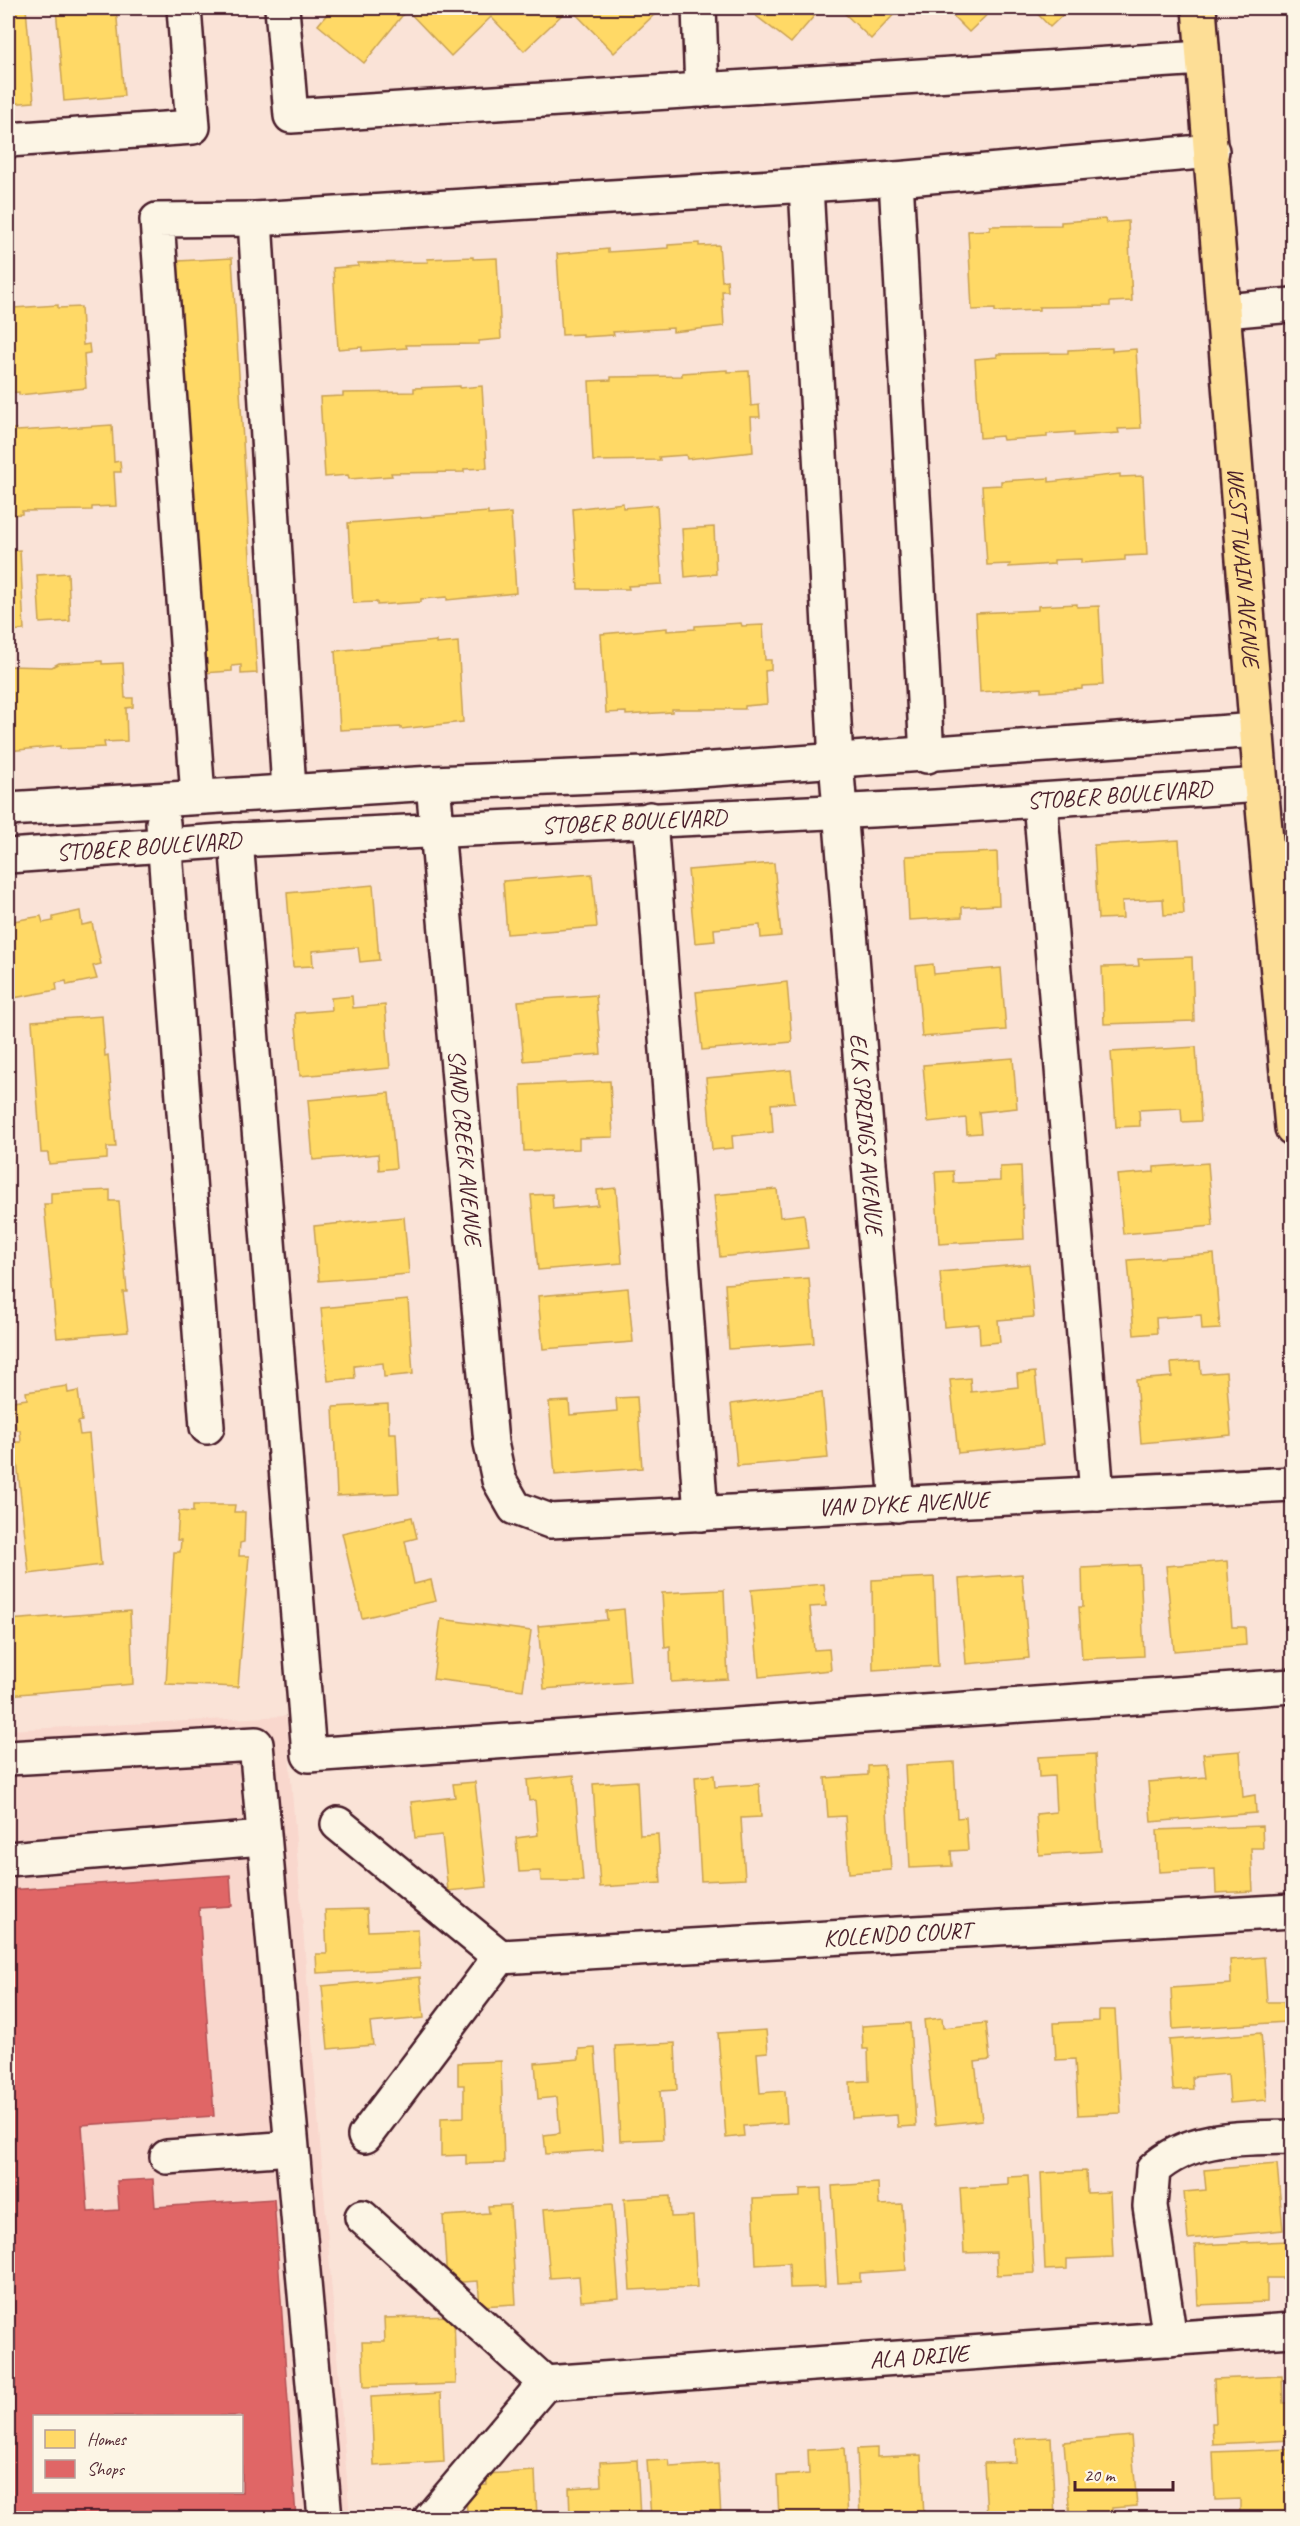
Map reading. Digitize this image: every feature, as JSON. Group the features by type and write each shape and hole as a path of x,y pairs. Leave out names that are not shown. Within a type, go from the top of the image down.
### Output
{"main road":[{"name":"WEST TWAIN AVENUE","path":"1199,8 1226,311 1261,784 1293,1128"}],"street":[{"path":"8,140 193,127 184,8"},
{"path":"282,8 291,117 1203,58"},
{"path":"699,8 702,90"},
{"path":"198,797 190,712 157,220 255,219 806,185 1212,151"},
{"path":"896,179 927,756"},
{"name":"ELK SPRINGS AVENUE","path":"806,185 836,761 897,1505"},
{"path":"255,219 286,705 289,791"},
{"path":"1226,311 1293,305"},
{"name":"STOBER BOULEVARD","path":"8,809 433,783 644,774 927,756 1055,743 1257,730"},
{"name":"SAND CREEK AVENUE","path":"433,783 491,1443 499,1480 515,1508"},
{"name":"STOBER BOULEVARD","path":"8,856 438,828 1040,801 1261,784"},
{"path":"160,801 207,1427"},
{"path":"1040,801 1097,1494"},
{"path":"650,819 701,1514"},
{"path":"236,840 309,1755 1293,1686"},
{"name":"VAN DYKE AVENUE","path":"515,1508 550,1521 1293,1484"},
{"path":"8,1758 256,1744 325,2518"},
{"path":"338,1824 500,1957 365,2136"},
{"path":"8,1859 263,1838"},
{"name":"KOLENDO COURT","path":"500,1957 1293,1911"},
{"path":"1170,2339 1150,2206 1153,2170 1169,2155 1228,2138 1293,2137"},
{"path":"167,2157 291,2148"},
{"path":"362,2217 545,2383 430,2518"},
{"name":"ALA DRIVE","path":"545,2383 1293,2330"}],"shaded area":[{"path":"286,1716 350,2518 8,2518 8,1730"}],"building: Homes":[{"path":"8,8 26,8 34,102 8,104"},
{"path":"56,8 116,8 124,96 64,101"},
{"path":"332,8 401,8 406,11 364,63 318,25"},
{"path":"405,8 569,8 524,51 491,17 451,56"},
{"path":"570,8 652,8 657,12 614,53"},
{"path":"746,8 821,8 791,43"},
{"path":"839,8 900,8 871,39"},
{"path":"945,8 994,8 969,32"},
{"path":"1032,8 1070,8 1050,27"},
{"path":"1289,8 1292,8 1292,25 1290,26"},
{"path":"1105,219 1106,223 1128,221 1132,301 1110,302 1110,306 1039,307 1039,310 995,312 995,309 972,310 968,231 990,230 990,226 1061,225 1061,222"},
{"path":"699,243 699,246 719,245 722,281 727,280 728,291 722,291 724,326 673,332 673,328 613,332 614,335 583,337 583,334 562,335 557,254 608,249 608,252 668,248 668,245"},
{"path":"473,257 473,259 497,258 501,339 479,341 479,344 406,345 407,348 362,351 362,347 338,349 333,268 358,266 358,263 428,262 427,259"},
{"path":"232,258 257,673 241,674 241,665 232,666 232,671 203,673 178,261"},
{"path":"58,305 58,308 81,307 83,345 89,344 90,353 84,354 86,388 19,395 19,392 8,393 8,311 13,308"},
{"path":"1112,348 1112,351 1136,349 1141,428 1118,429 1119,433 1074,436 1074,432 1047,434 1047,437 1003,440 1002,436 980,438 975,359 997,357 997,354 1068,353 1068,350"},
{"path":"727,370 727,372 749,371 751,406 759,405 760,417 751,417 753,452 687,459 686,455 659,457 660,460 593,461 589,381 611,380 611,377 682,376 682,373"},
{"path":"460,386 460,388 482,386 487,468 464,469 464,472 391,473 392,476 349,479 348,475 325,477 320,397 343,396 343,393 414,392 414,388"},
{"path":"112,425 114,462 120,461 121,472 114,472 116,506 92,507 92,510 22,511 22,514 8,515 8,429 17,431"},
{"path":"1120,474 1120,477 1143,476 1147,555 1125,556 1125,560 1081,563 1081,559 1054,560 1054,564 1009,567 1010,564 987,565 982,486 1001,485 1001,481 1049,478 1049,482"},
{"path":"623,503 623,508 657,505 662,584 628,586 629,589 578,589 573,509"},
{"path":"488,512 488,515 511,513 516,593 447,600 447,597 421,599 421,602 377,605 377,602 353,603 348,523"},
{"path":"714,527 716,574 685,577 682,529"},
{"path":"20,550 24,630 8,631 8,551"},
{"path":"68,573 70,621 40,623 37,575"},
{"path":"1077,604 1077,607 1099,606 1103,685 1041,692 1041,688 980,692 976,613 1038,610 1038,606"},
{"path":"741,623 742,626 763,625 765,660 771,660 771,670 765,671 767,704 745,706 745,709 672,709 672,712 626,715 626,712 606,713 601,634 667,628 667,631 695,629 695,626"},
{"path":"436,641 436,644 458,642 463,722 401,729 401,727 340,730 335,651"},
{"path":"102,661 102,664 123,663 125,698 133,698 133,707 126,708 127,741 104,742 105,747 60,749 60,746 8,751 8,666 52,667 59,663"},
{"path":"1179,840 1184,914 1164,915 1163,899 1122,901 1123,918 1098,919 1094,845"},
{"path":"997,852 999,905 962,907 962,917 909,920 906,856"},
{"path":"774,863 781,936 761,938 760,925 714,929 715,941 695,943 688,870"},
{"path":"592,874 597,927 507,934 503,881"},
{"path":"373,885 379,960 360,962 358,947 312,951 313,966 293,967 287,893"},
{"path":"80,911 82,925 92,923 101,964 93,966 97,979 67,985 66,981 56,983 57,990 8,999 8,922 41,916 43,923 53,921 53,917"},
{"path":"1192,957 1194,1021 1104,1024 1102,967 1139,966 1138,959"},
{"path":"933,964 934,974 1001,968 1006,1030 922,1037 916,966"},
{"path":"787,982 792,1042 702,1050 696,992"},
{"path":"596,995 601,1054 524,1061 518,1001"},
{"path":"352,996 353,1008 385,1005 390,1068 300,1076 295,1013 332,1010 331,998"},
{"path":"102,1016 105,1056 108,1055 116,1147 107,1147 107,1159 49,1164 48,1153 41,1153 32,1021"},
{"path":"1196,1047 1201,1121 1182,1122 1181,1108 1139,1110 1140,1126 1116,1127 1111,1052"},
{"path":"1013,1058 1017,1108 979,1112 981,1133 967,1134 966,1118 928,1122 923,1065"},
{"path":"791,1070 795,1102 771,1104 773,1132 732,1136 733,1148 712,1150 706,1078"},
{"path":"610,1081 613,1137 579,1138 579,1149 524,1151 521,1085"},
{"path":"389,1093 396,1168 379,1170 378,1154 313,1160 308,1100"},
{"path":"1208,1163 1213,1226 1123,1234 1117,1175 1154,1172 1154,1167"},
{"path":"1021,1166 1024,1239 939,1244 935,1172 953,1171 954,1183 1000,1181 1000,1167"},
{"path":"616,1188 622,1263 538,1270 531,1195 552,1194 553,1209 598,1205 597,1190"},
{"path":"777,1189 780,1217 804,1214 808,1248 720,1257 714,1195"},
{"path":"110,1190 110,1201 119,1201 127,1292 123,1292 128,1332 57,1338 44,1204 51,1204 51,1193"},
{"path":"404,1217 409,1274 319,1281 314,1226"},
{"path":"1214,1254 1220,1329 1202,1330 1201,1315 1156,1318 1157,1333 1134,1335 1128,1260"},
{"path":"1029,1264 1034,1317 998,1320 1000,1342 980,1344 979,1324 944,1327 940,1272"},
{"path":"809,1278 814,1343 729,1349 725,1284"},
{"path":"628,1288 633,1342 543,1349 538,1296"},
{"path":"408,1300 413,1374 384,1377 383,1363 354,1366 355,1378 328,1381 321,1308"},
{"path":"1200,1361 1201,1374 1226,1372 1231,1435 1141,1443 1136,1380 1172,1377 1171,1363"},
{"path":"1035,1372 1043,1445 958,1453 950,1380 970,1378 971,1392 1018,1387 1017,1374"},
{"path":"67,1386 68,1393 78,1391 82,1421 78,1422 80,1435 89,1434 101,1565 29,1574 15,1442 21,1442 20,1430 16,1430 13,1401 27,1399 26,1392"},
{"path":"822,1392 828,1458 737,1466 731,1404"},
{"path":"637,1397 642,1468 555,1475 549,1402 569,1401 570,1415 617,1411 616,1398"},
{"path":"388,1404 389,1433 396,1433 399,1493 337,1496 333,1407"},
{"path":"193,1505 235,1505 234,1512 245,1512 244,1542 240,1543 239,1556 249,1556 238,1687 166,1684 174,1552 180,1552 181,1540 177,1540 179,1511 193,1512"},
{"path":"412,1517 417,1538 405,1541 414,1584 431,1580 436,1601 362,1618 342,1533"},
{"path":"1227,1561 1232,1627 1245,1627 1246,1645 1174,1651 1166,1566"},
{"path":"1140,1565 1144,1656 1082,1659 1079,1607 1083,1607 1082,1568"},
{"path":"1022,1574 1029,1658 966,1664 959,1579"},
{"path":"934,1577 938,1666 873,1670 872,1580"},
{"path":"824,1584 826,1606 810,1607 814,1650 829,1649 831,1670 759,1677 751,1590"},
{"path":"724,1590 728,1679 671,1682 670,1647 665,1648 662,1593"},
{"path":"624,1609 630,1682 544,1689 538,1626 607,1620 606,1611"},
{"path":"130,1611 133,1684 8,1695 8,1620"},
{"path":"441,1619 531,1631 523,1690 433,1679"},
{"path":"1240,1751 1243,1797 1255,1795 1256,1813 1151,1822 1148,1782 1206,1777 1203,1754"},
{"path":"1095,1754 1101,1851 1039,1855 1036,1814 1056,1812 1054,1776 1039,1777 1038,1757"},
{"path":"954,1762 957,1818 966,1817 968,1850 951,1851 952,1866 910,1868 905,1765"},
{"path":"884,1765 891,1870 849,1873 845,1816 828,1817 825,1778 868,1775 868,1766"},
{"path":"574,1775 583,1881 541,1881 540,1871 519,1872 516,1838 538,1835 535,1800 529,1801 527,1780"},
{"path":"714,1775 715,1787 759,1784 761,1817 741,1818 745,1879 701,1881 695,1777"},
{"path":"637,1781 640,1835 658,1834 661,1883 600,1887 593,1784"},
{"path":"475,1782 487,1887 448,1891 442,1835 415,1838 411,1802 455,1797 453,1784"},
{"path":"1262,1826 1263,1848 1251,1848 1253,1891 1216,1893 1215,1869 1159,1872 1157,1830"},
{"path":"367,1909 368,1931 418,1929 420,1968 317,1973 316,1954 327,1954 325,1910"},
{"path":"1264,1957 1267,2002 1284,2002 1286,2022 1173,2029 1171,1988 1231,1984 1230,1960"},
{"path":"420,1977 424,2018 370,2023 373,2045 328,2049 322,1986"},
{"path":"1099,2010 1115,2010 1121,2113 1078,2115 1075,2059 1056,2060 1054,2023 1099,2021"},
{"path":"942,2018 943,2028 986,2023 990,2060 975,2062 982,2120 935,2125 924,2020"},
{"path":"910,2023 916,2126 898,2127 897,2115 852,2118 850,2082 869,2081 868,2049 863,2049 862,2026"},
{"path":"766,2030 768,2052 757,2053 760,2093 785,2091 787,2123 743,2126 744,2136 726,2138 718,2033"},
{"path":"1261,2033 1267,2100 1230,2103 1228,2074 1192,2077 1193,2089 1173,2090 1169,2040"},
{"path":"675,2043 677,2090 660,2091 663,2139 620,2141 615,2046"},
{"path":"595,2048 603,2150 546,2154 544,2135 560,2133 557,2097 538,2099 535,2063 579,2059 579,2049"},
{"path":"501,2061 504,2163 466,2164 466,2155 441,2156 441,2118 464,2117 464,2085 458,2085 458,2063"},
{"path":"1277,2164 1283,2230 1188,2239 1184,2192 1206,2190 1204,2170"},
{"path":"1086,2171 1087,2193 1110,2192 1113,2257 1067,2259 1067,2269 1045,2270 1041,2173"},
{"path":"1028,2176 1034,2273 997,2275 996,2252 964,2253 960,2188 1008,2185 1008,2177"},
{"path":"878,2183 879,2205 902,2204 906,2270 860,2273 860,2282 838,2283 832,2186"},
{"path":"821,2188 825,2287 790,2288 789,2263 756,2265 753,2199 800,2197 800,2189"},
{"path":"670,2196 671,2217 693,2216 697,2287 630,2290 624,2199"},
{"path":"612,2204 619,2298 581,2301 579,2276 550,2278 544,2209"},
{"path":"510,2205 516,2304 480,2306 478,2281 447,2283 443,2216 489,2213 488,2206"},
{"path":"1289,2241 1291,2278 1267,2278 1267,2302 1198,2305 1195,2245"},
{"path":"454,2316 456,2384 364,2387 362,2342 385,2342 384,2318"},
{"path":"1282,2376 1283,2403 1292,2403 1292,2440 1213,2444 1212,2423 1216,2423 1214,2379"},
{"path":"441,2393 444,2462 374,2466 371,2397"},
{"path":"1131,2436 1137,2506 1112,2508 1112,2518 1070,2518 1064,2442"},
{"path":"1051,2437 1055,2518 987,2518 984,2463 1016,2462 1015,2439"},
{"path":"844,2448 848,2518 779,2518 777,2476 809,2474 808,2450"},
{"path":"877,2448 877,2457 921,2455 924,2518 860,2518 857,2449"},
{"path":"1292,2449 1292,2511 1240,2513 1240,2499 1215,2500 1213,2452"},
{"path":"637,2460 640,2518 570,2518 569,2488 601,2486 600,2462"},
{"path":"669,2460 670,2467 718,2464 721,2518 651,2518 647,2461"},
{"path":"535,2471 537,2518 467,2518 466,2486 487,2485 486,2474"}],"building: Shops":[{"path":"230,1875 232,1906 199,1908 214,2116 82,2125 88,2212 119,2210 117,2181 153,2179 155,2207 274,2199 296,2518 8,2518 8,1890"}]}
